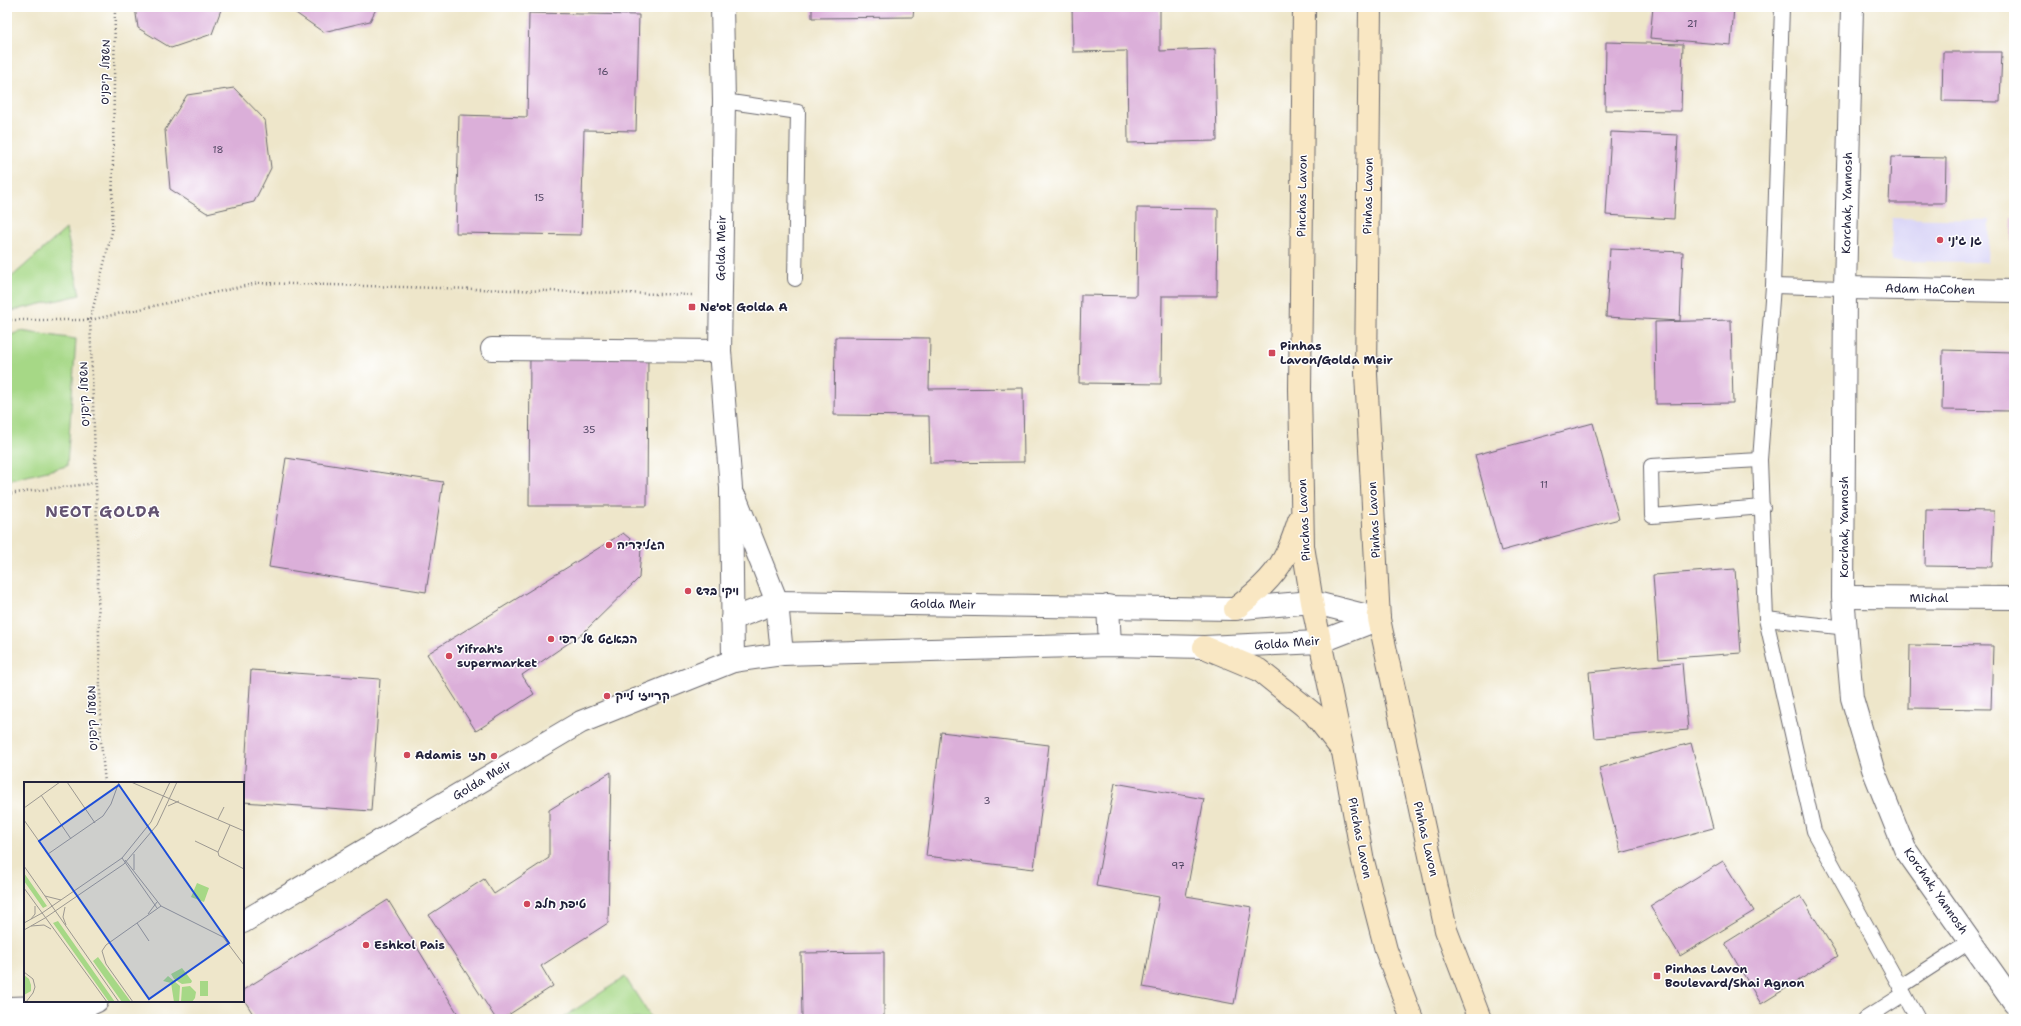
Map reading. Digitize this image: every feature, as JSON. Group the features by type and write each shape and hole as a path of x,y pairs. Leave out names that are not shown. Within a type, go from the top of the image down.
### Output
{"main road":[{"name":"Pinchas Lavon","path":"1304,7 1300,381 1303,546 1312,602 1343,752 1363,861 1386,950 1412,1019"},
{"name":"Pinhas Lavon","path":"1370,7 1366,374 1379,619 1446,930 1480,1019"},
{"path":"1235,609 1258,591 1280,564 1303,511"},
{"path":"1204,647 1259,670 1284,688 1314,714 1330,732 1343,752"}],"street":[{"name":"Golda Meir","path":"722,7 724,101 720,351 732,488 733,661"},
{"name":"Korchak, Yannosh","path":"1848,9 1843,597 1852,698 1879,784 1905,849 1972,940 2014,1003"},
{"name":"Adam HaCohen","path":"1846,288 2014,291"},
{"path":"492,349 720,351"},
{"name":"Golda Meir","path":"732,488 777,602 782,654"},
{"name":"Michal","path":"1843,597 2014,598"},
{"name":"Golda Meir","path":"732,619 777,602 1235,609 1312,602 1379,619"},
{"path":"1108,606 1110,645"},
{"name":"Golda Meir","path":"244,921 581,722 733,661 782,654 1110,645 1204,647 1320,642 1379,619"},
{"path":"7,1008 86,1006 95,1002"}],"lane":[{"path":"1782,7 1773,286 1760,460 1763,507 1766,619 1814,830 1918,1019"},
{"path":"724,101 798,112 795,279"},
{"path":"1773,286 1846,288"},
{"path":"1760,460 1651,466 1652,516 1763,507"},
{"path":"1766,619 1846,628"},
{"path":"1865,1019 1902,990 1972,940"}],"path":[{"name":"משעול קיפניס","path":"105,782 101,742 96,483 90,320 112,232 115,7"},
{"path":"7,320 90,320 258,283 720,296"},
{"path":"7,494 96,483"}],"shaded area":[{"name":"גן ג'ני","path":"1892,218 1990,220 1988,262 1891,261"}],"green space":[{"path":"66,229 80,295 7,312 7,281"},
{"path":"20,331 76,339 67,466 7,481 7,337"},
{"path":"625,977 652,1019 561,1019"}],"building":[{"path":"135,7 222,7 212,34 171,48 138,28"},
{"path":"290,7 377,7 370,21 323,32 290,9"},
{"path":"812,7 914,7 913,17 812,18"},
{"path":"1072,7 1160,7 1160,51 1215,49 1217,141 1128,143 1127,51 1073,52"},
{"path":"1653,7 1734,7 1731,45 1650,38"},
{"path":"529,13 639,15 636,131 584,130 581,235 456,233 459,115 527,117"},
{"path":"1606,42 1683,44 1681,111 1605,110"},
{"path":"1943,52 2002,52 2000,102 1942,101"},
{"path":"234,88 265,120 271,168 254,202 207,213 170,189 165,130 187,95"},
{"path":"1611,132 1678,135 1674,219 1606,215"},
{"path":"1891,157 1946,158 1945,203 1889,203"},
{"path":"1137,208 1218,209 1217,296 1162,296 1161,384 1079,383 1081,295 1136,296"},
{"path":"2012,217 2014,217 2014,257 2011,257"},
{"path":"1610,249 1683,252 1680,321 1606,317"},
{"path":"1731,320 1733,403 1656,404 1655,322"},
{"path":"835,337 930,338 929,389 1023,388 1024,462 930,463 929,416 834,415"},
{"path":"1943,350 2012,352 2010,411 1942,410"},
{"path":"530,353 648,353 647,506 529,506"},
{"path":"1593,423 1619,519 1501,551 1475,455"},
{"path":"286,458 443,482 426,592 269,567"},
{"path":"1926,510 1994,511 1992,567 1925,566"},
{"path":"623,533 641,548 639,578 583,633 522,675 534,694 476,731 427,654"},
{"path":"1735,569 1741,653 1659,659 1653,575"},
{"path":"1910,645 1993,646 1991,709 1909,708"},
{"path":"1682,663 1688,730 1595,738 1589,672"},
{"path":"251,670 380,679 371,811 244,802"},
{"path":"941,732 1049,745 1034,869 926,856"},
{"path":"1691,743 1713,828 1621,853 1599,768"},
{"name":"טיפת חלב","path":"611,772 608,923 541,966 553,986 502,1019 496,1019 429,915 484,879 494,894 549,858 549,810"},
{"path":"1115,783 1204,799 1186,896 1252,907 1234,1004 1143,987 1159,897 1096,886"},
{"path":"1723,861 1754,911 1680,956 1650,906"},
{"path":"1801,896 1838,956 1761,1004 1725,943"},
{"name":"Eshkol Pais","path":"388,900 461,1019 256,1019 244,1000 244,989"},
{"path":"884,952 884,1019 802,1019 801,953"}],"place":[{"name":"גן ג'ני","path":"1940,240"},
{"name":"Ne'ot Golda A","path":"692,307"},
{"name":"Pinhas Lavon/Golda Meir","path":"1272,353"},
{"name":"הגלידריה","path":"609,545"},
{"name":"ויקי בדש","path":"688,591"},
{"name":"הבאגט של רפי","path":"551,639"},
{"name":"Yifrah's supermarket","path":"449,656"},
{"name":"קרייזי לייק","path":"607,696"},
{"name":"Adamis","path":"407,755"},
{"name":"חזי","path":"494,756"},
{"name":"טיפת חלב","path":"527,904"},
{"name":"Eshkol Pais","path":"366,945"},
{"name":"Pinhas Lavon Boulevard/Shai Agnon","path":"1657,976"}],"district":[{"name":"NEOT GOLDA","path":"103,511"}]}
